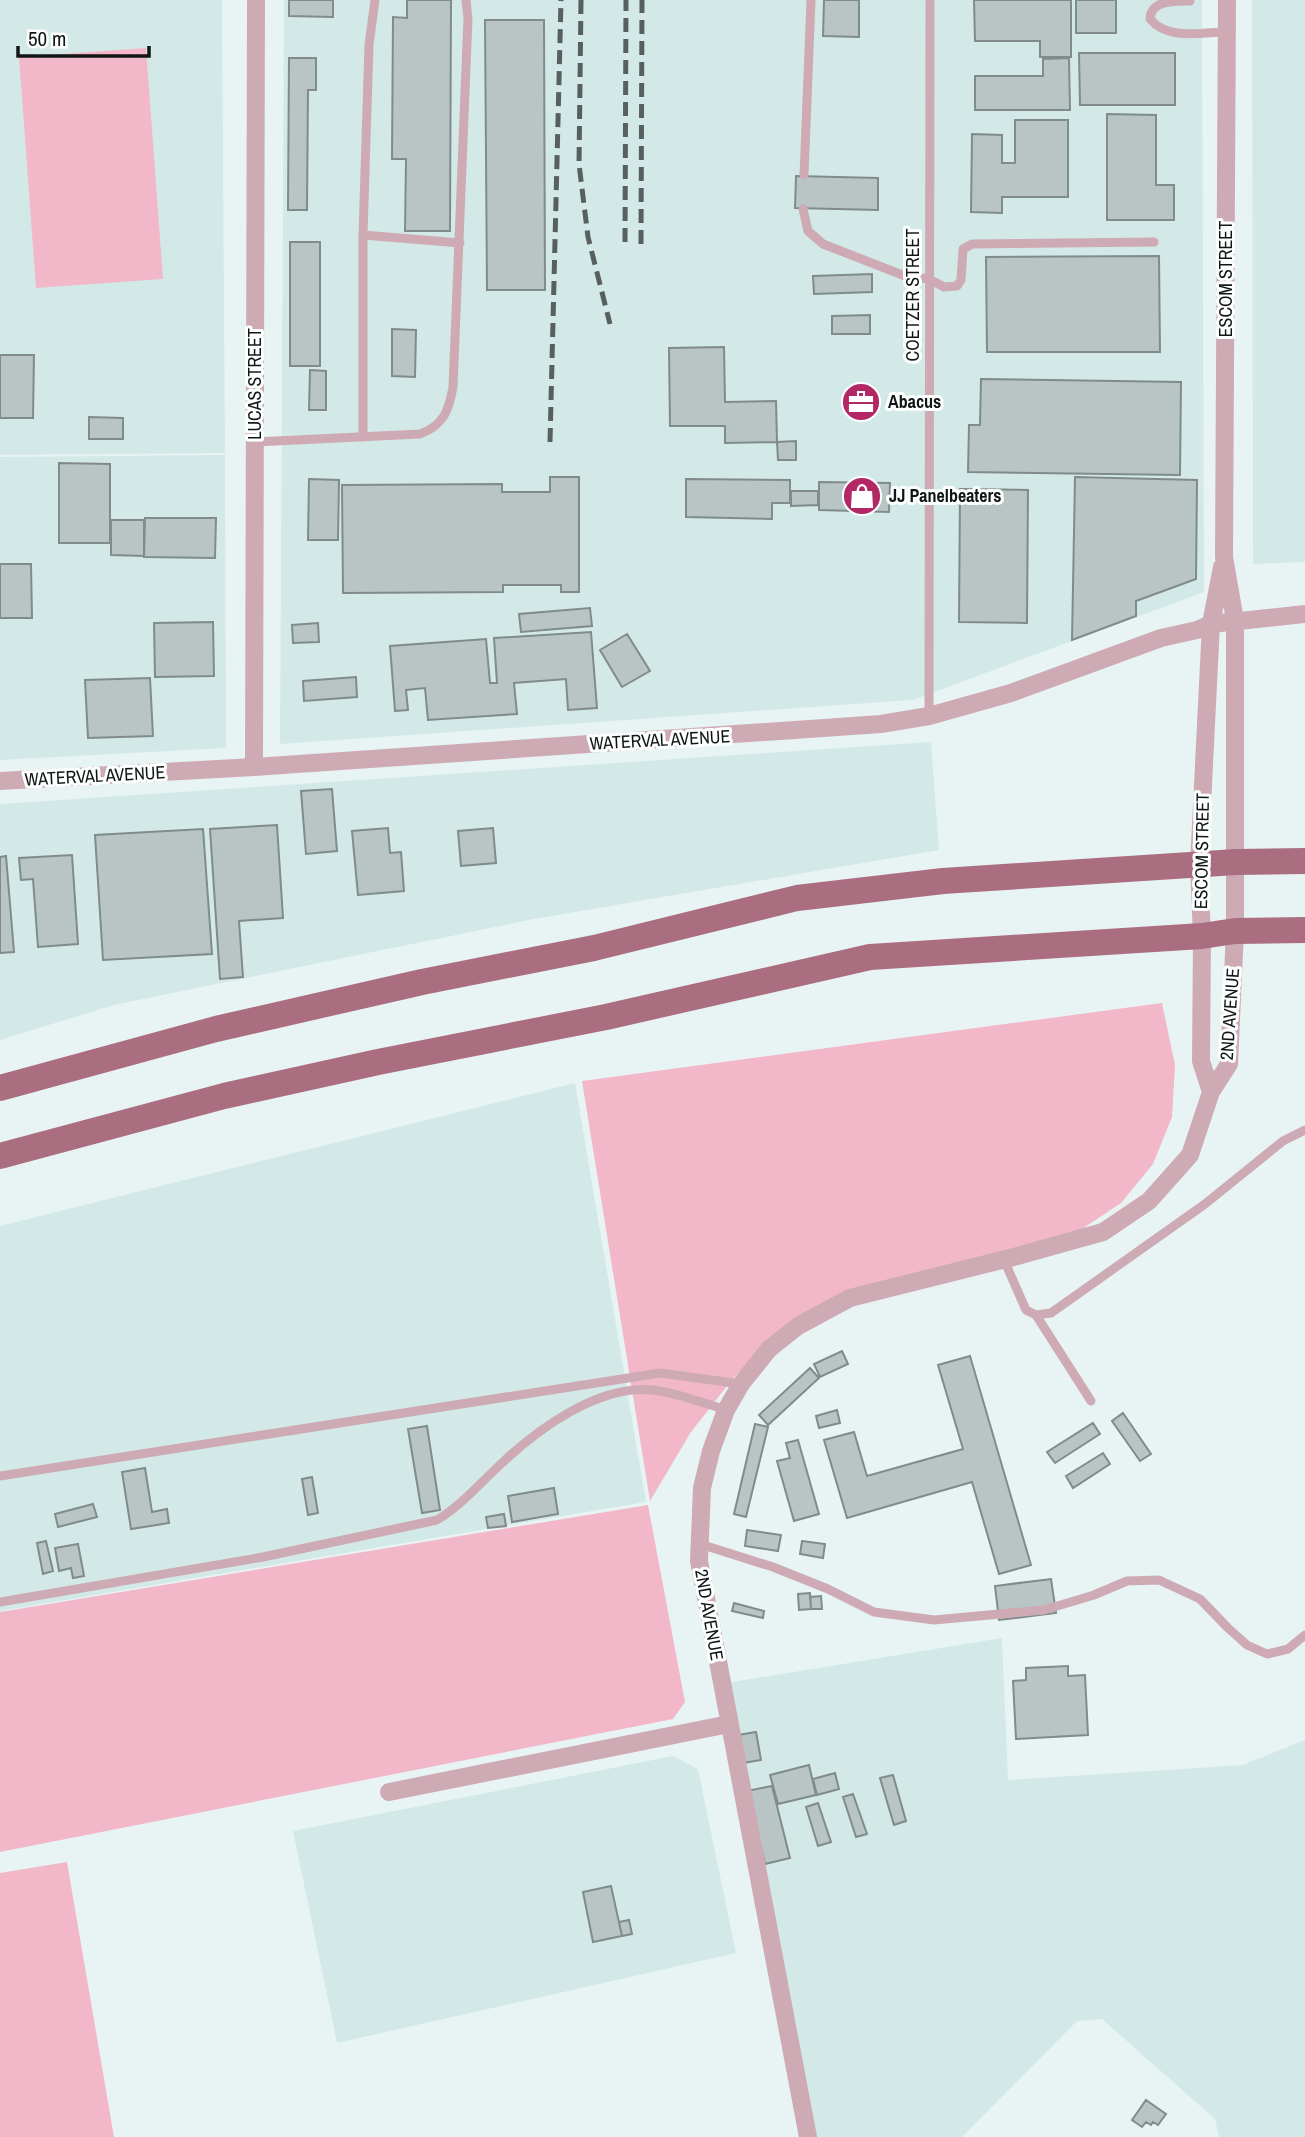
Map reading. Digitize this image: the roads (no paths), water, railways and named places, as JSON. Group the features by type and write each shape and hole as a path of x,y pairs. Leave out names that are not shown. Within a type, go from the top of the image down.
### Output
{"main road":[{"path":"0,1088 216,1029 422,982 594,948 797,898 943,881 1236,862 1305,861"},
{"path":"0,1156 224,1096 606,1017 870,957 1202,936 1235,931 1305,930"}],"street":[{"name":"LUCAS STREET","path":"254,767 256,0"},
{"name":"ESCOM STREET","path":"1227,0 1224,557 1235,620 1235,931"},
{"name":"ESCOM STREET","path":"1202,936 1199,865 1211,624 1224,557"},
{"name":"WATERVAL AVENUE","path":"0,781 744,735 881,723 929,716 1011,693 1160,638 1211,624 1305,614"},
{"name":"2ND AVENUE","path":"807,2137 699,1561 702,1488 711,1451 726,1410 741,1384 769,1349 798,1326 850,1298 1004,1260 1103,1232 1149,1200 1190,1156 1211,1092 1229,1064 1235,931"},
{"name":"2ND AVENUE","path":"1202,936 1201,1061 1211,1092"},
{"path":"389,1792 729,1724"}],"lane":[{"path":"363,437 363,235 369,45 375,0"},
{"path":"255,442 421,434 432,430 441,422 449,408 453,387 460,243 468,19 466,0"},
{"path":"804,175 811,0"},
{"name":"COETZER STREET","path":"929,716 930,0"},
{"path":"1190,1 1162,3 1151,12 1150,19 1163,30 1176,33 1227,32"},
{"path":"803,209 808,231 823,244 905,276 929,279 944,287 957,285 961,280 963,249 972,244 1154,242"},
{"path":"363,235 460,243"},
{"path":"1004,1260 1026,1310 1036,1315 1051,1314 1205,1204 1283,1141 1305,1129"},
{"path":"1036,1315 1091,1401"},
{"path":"0,1476 660,1373 741,1384"},
{"path":"0,1602 263,1557 437,1520 455,1509 509,1456 563,1415 627,1389 654,1390 726,1410"},
{"path":"700,1544 773,1567 828,1589 874,1612 934,1620 1044,1611 1127,1581 1159,1580 1200,1599 1247,1644 1267,1654 1288,1649 1305,1635"}],"railway":[{"path":"550,442 561,0"},
{"path":"581,0 579,164 588,237 610,324"},
{"path":"625,242 626,0"},
{"path":"641,244 642,0"}],"place":[{"name":"Abacus","path":"861,402"},
{"name":"JJ Panelbeaters","path":"862,496"}]}
